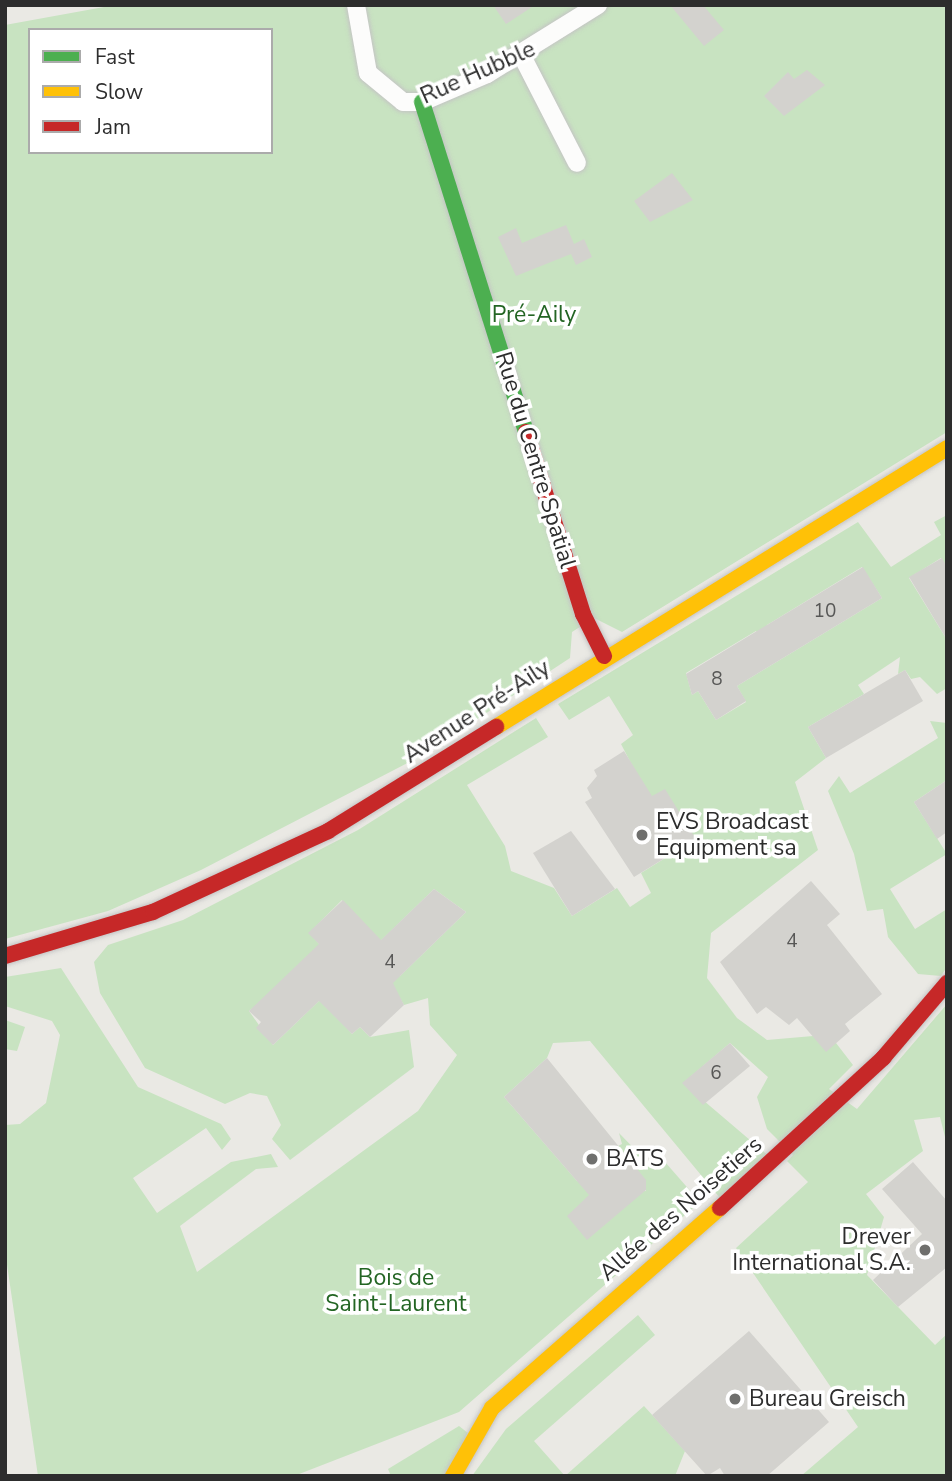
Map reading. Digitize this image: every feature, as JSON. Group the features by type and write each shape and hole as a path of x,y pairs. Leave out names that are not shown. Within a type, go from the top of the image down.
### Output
{"street":[{"name":"Rue Hubble","path":"356,5 363,61 403,102 422,102 522,56 598,5"},
{"path":"522,56 577,163"},
{"name":"Rue du Centre Spatial","path":"422,102 583,614 604,656"},
{"name":"Avenue Pré-Aily","path":"5,956 153,912 328,831 604,656 947,448"},
{"name":"Allée des Noisetiers","path":"453,1476 492,1408 821,1118 883,1058 947,983"}],"green space":[{"name":"Pré-Aily","path":"115,5 947,5 947,432 622,632 594,618 572,632 570,658 421,756 201,870 108,911 5,939 5,25"},
{"name":"Bois de Saint-Laurent","path":"947,515 947,567 941,558 909,578 947,640 947,688 937,694 920,677 911,679 905,670 898,674 900,657 858,685 864,694 808,727 826,758 795,782 818,850 711,933 707,978 737,1018 767,1040 813,1036 836,1043 853,1065 829,1089 857,1109 947,1004 947,1145 940,1117 914,1120 923,1151 866,1194 884,1217 867,1275 935,1345 947,1334 947,1476 801,1476 858,1427 736,1248 808,1182 787,1161 793,1155 767,1129 757,1097 768,1077 730,1043 683,1083 770,1157 720,1198 590,1041 553,1043 547,1058 504,1097 577,1181 646,1191 646,1182 616,1147 622,1144 619,1133 655,1170 665,1162 700,1202 459,1412 294,1476 38,1476 5,1251 5,1125 20,1124 46,1103 60,1035 52,1021 5,1006 5,977 61,968 138,1087 221,1124 231,1139 222,1150 206,1128 133,1178 157,1213 231,1162 271,1154 278,1167 256,1169 180,1226 197,1272 418,1111 457,1055 430,1025 428,998 404,1005 387,977 400,976 466,912 434,889 368,953 342,900 309,933 324,949 249,1011 273,1045 322,998 352,1034 360,1027 370,1037 409,1030 414,1067 290,1160 272,1139 281,1125 267,1096 250,1093 225,1104 145,1068 100,993 94,962 108,945 183,920 358,830 536,718 548,737 467,785 505,846 511,871 554,888 572,916 617,888 630,907 651,893 641,873 696,839 649,798 621,744 633,735 609,696 569,720 558,704 858,522 891,567 941,535 934,522","holes":["862,567 882,598 737,686 746,702 716,720 698,691 692,695 686,673 756,631 762,638 767,625"]},
{"path":"930,721 947,723 947,780 914,802 947,854 890,889 915,929 947,909 947,967 941,976 918,974 888,937 883,909 867,911 854,854 828,791 839,776 850,793 938,738"},
{"path":"5,1020 25,1027 17,1051 5,1049"},
{"path":"638,1315 655,1335 534,1441 565,1476 472,1476 506,1429"},
{"path":"644,1406 685,1451 675,1476 565,1476"},
{"path":"459,1426 468,1433 446,1476 391,1476 388,1469"}],"building":[{"path":"493,5 535,5 506,24"},
{"path":"670,5 703,5 724,30 704,46"},
{"path":"807,70 825,85 784,116 764,96 788,72 794,79"},
{"path":"672,173 693,200 650,222 634,201"},
{"path":"566,225 574,244 584,239 592,257 576,265 571,254 516,276 498,237 516,228 522,243"},
{"path":"942,558 947,567 947,640 909,577"},
{"path":"863,567 882,598 737,686 746,701 716,720 698,691 692,695 686,674"},
{"path":"905,670 923,701 826,758 808,727"},
{"path":"624,751 652,796 665,789 696,839 634,877 585,802 592,798 587,788 597,776 594,770"},
{"path":"947,780 947,832 937,839 914,802"},
{"path":"571,831 615,889 572,916 533,853"},
{"path":"811,881 840,914 827,925 882,994 845,1024 850,1031 826,1052 797,1018 789,1025 766,1007 757,1014 720,962"},
{"path":"434,889 466,912 393,983 404,1005 370,1037 360,1027 352,1034 319,1001 273,1045 256,1028 261,1022 249,1011 319,944 308,933 343,900 381,940"},
{"path":"730,1043 750,1066 703,1105 682,1083"},
{"name":"BATS","path":"547,1058 646,1180 646,1190 587,1240 567,1216 589,1195 504,1097"},
{"name":"Drever International S.A.","path":"913,1162 947,1201 947,1267 898,1307 873,1280 922,1234 882,1189"},
{"name":"Bureau Greisch","path":"749,1331 829,1422 767,1476 725,1476 720,1468 707,1476 652,1415"}],"traffic: fast":[{"path":"422,102 526,432"}],"traffic: slow":[{"path":"496,727 947,448"},
{"path":"453,1476 492,1408 720,1208"}],"traffic: jam":[{"path":"526,432 583,614 604,656"},
{"path":"5,956 153,912 328,831 496,727"},
{"path":"720,1208 883,1058 947,983"}],"place":[{"name":"EVS Broadcast Equipment sa","path":"642,835"},
{"name":"BATS","path":"592,1159"},
{"name":"Drever International S.A.","path":"925,1250"},
{"name":"Bureau Greisch","path":"735,1399"}]}
